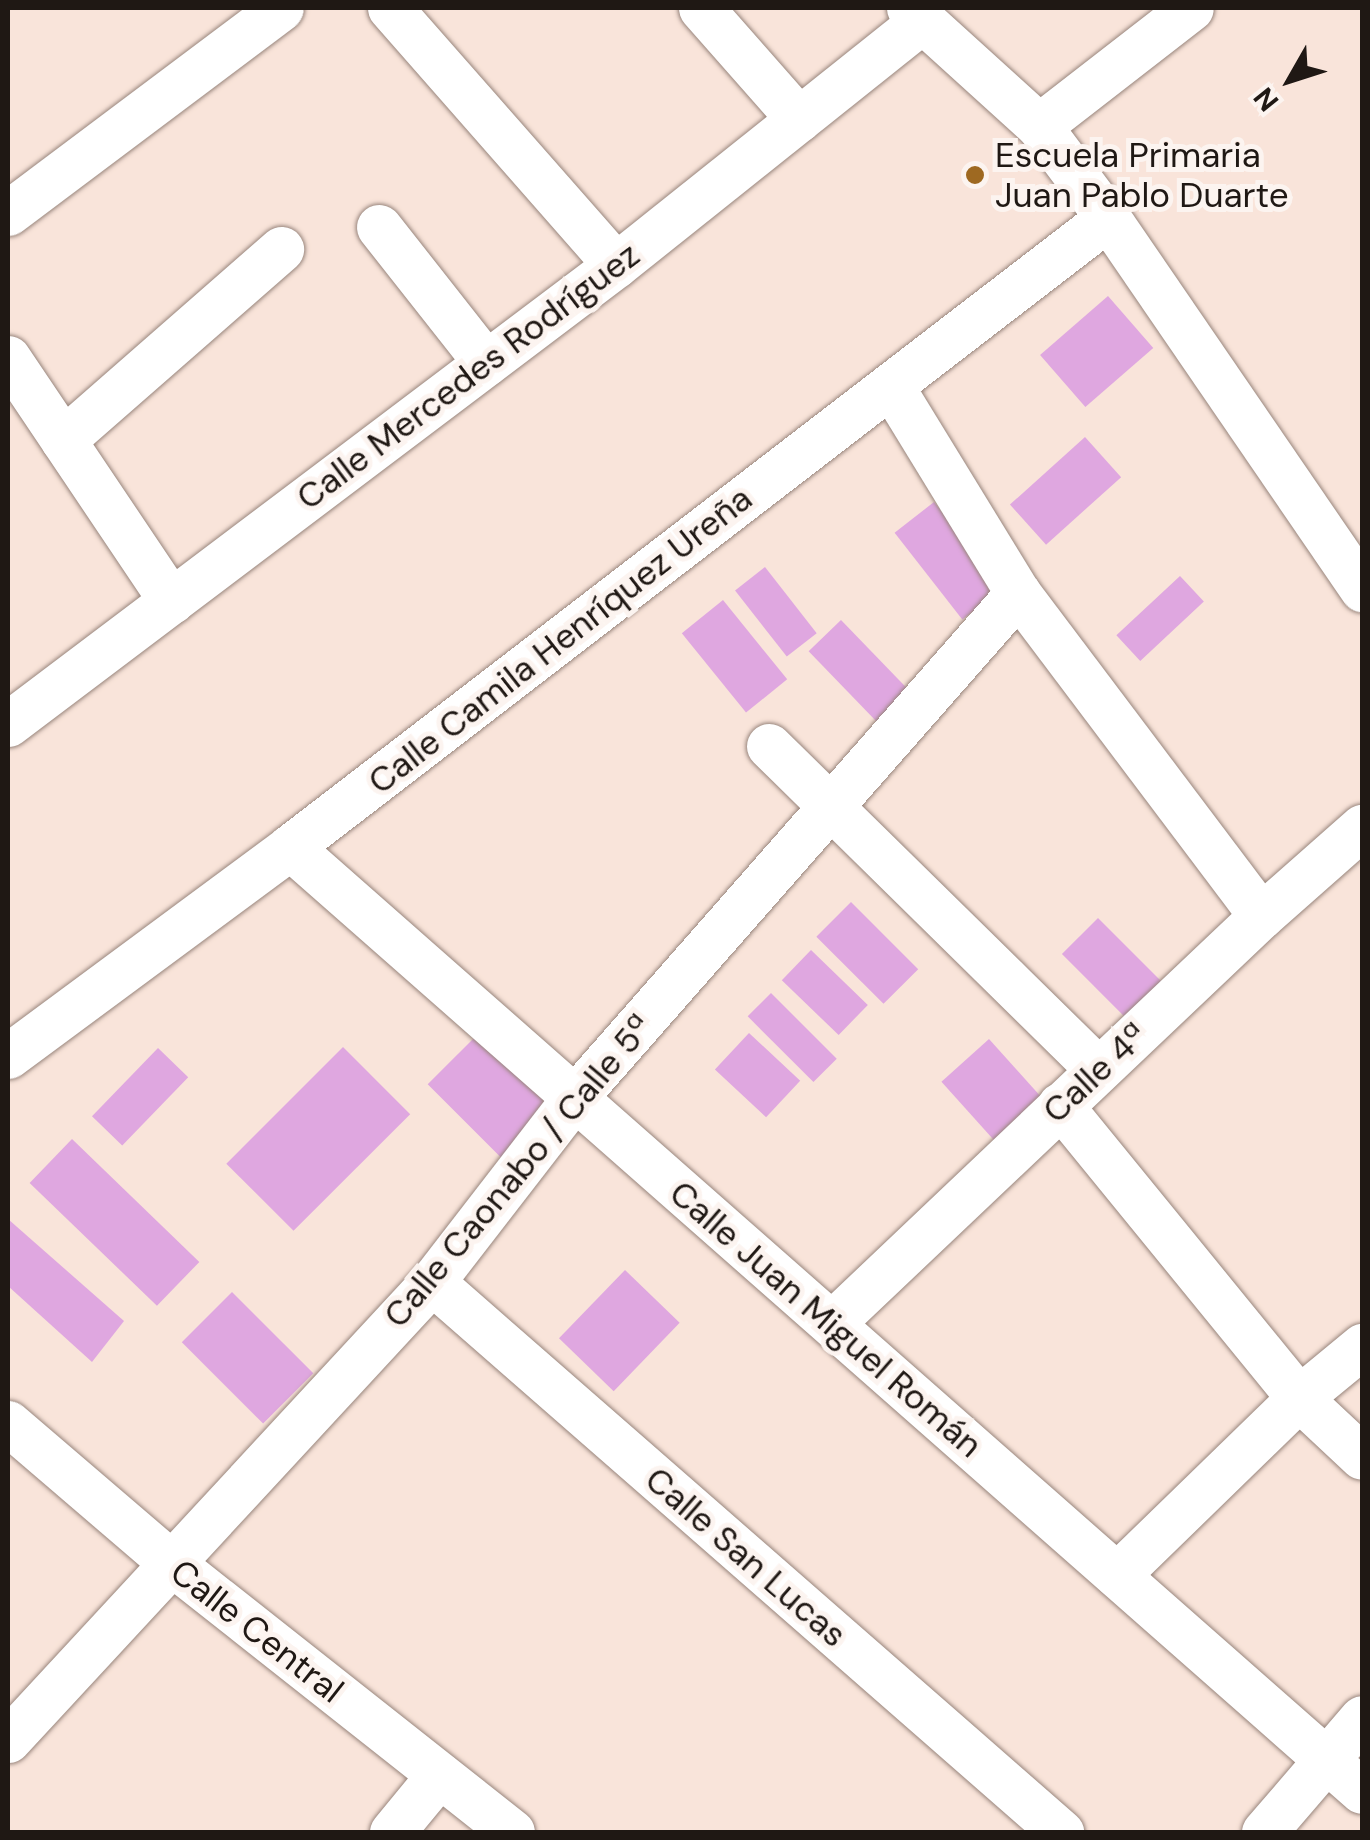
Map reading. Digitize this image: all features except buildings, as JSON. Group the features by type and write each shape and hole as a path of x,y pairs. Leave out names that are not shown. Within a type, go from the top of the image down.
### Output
{"street":[{"path":"8,213 281,8"},
{"path":"390,8 616,265"},
{"path":"701,8 798,119"},
{"path":"916,14 1039,126 1108,218 1362,588"},
{"name":"Calle Mercedes Rodríguez","path":"8,724 616,265 798,119 916,14"},
{"path":"1039,126 1170,14"},
{"name":"Calle Camila Henríquez Ureña","path":"8,1056 290,847 1108,218"},
{"path":"379,227 486,363"},
{"path":"37,424 281,249"},
{"path":"8,358 37,424 171,601"},
{"path":"891,386 1018,593 1261,916"},
{"name":"Calle Caonabo / Calle 5ª","path":"8,1740 169,1561 432,1282 574,1097 834,807 1018,593"},
{"path":"768,746 1098,1069"},
{"name":"Calle 4ª","path":"832,1324 1261,916 1362,827"},
{"name":"Calle Juan Miguel Román","path":"290,847 1362,1791"},
{"path":"1060,1105 1299,1398 1362,1458"},
{"name":"Calle San Lucas","path":"432,1282 1061,1832"},
{"path":"1117,1575 1299,1398 1362,1346"},
{"name":"Calle Central","path":"8,1422 169,1561 512,1832"},
{"path":"1264,1832 1362,1718"},
{"path":"392,1832 440,1775"}],"place":[{"name":"Escuela Primaria Juan Pablo Duarte","path":"975,175"}]}
